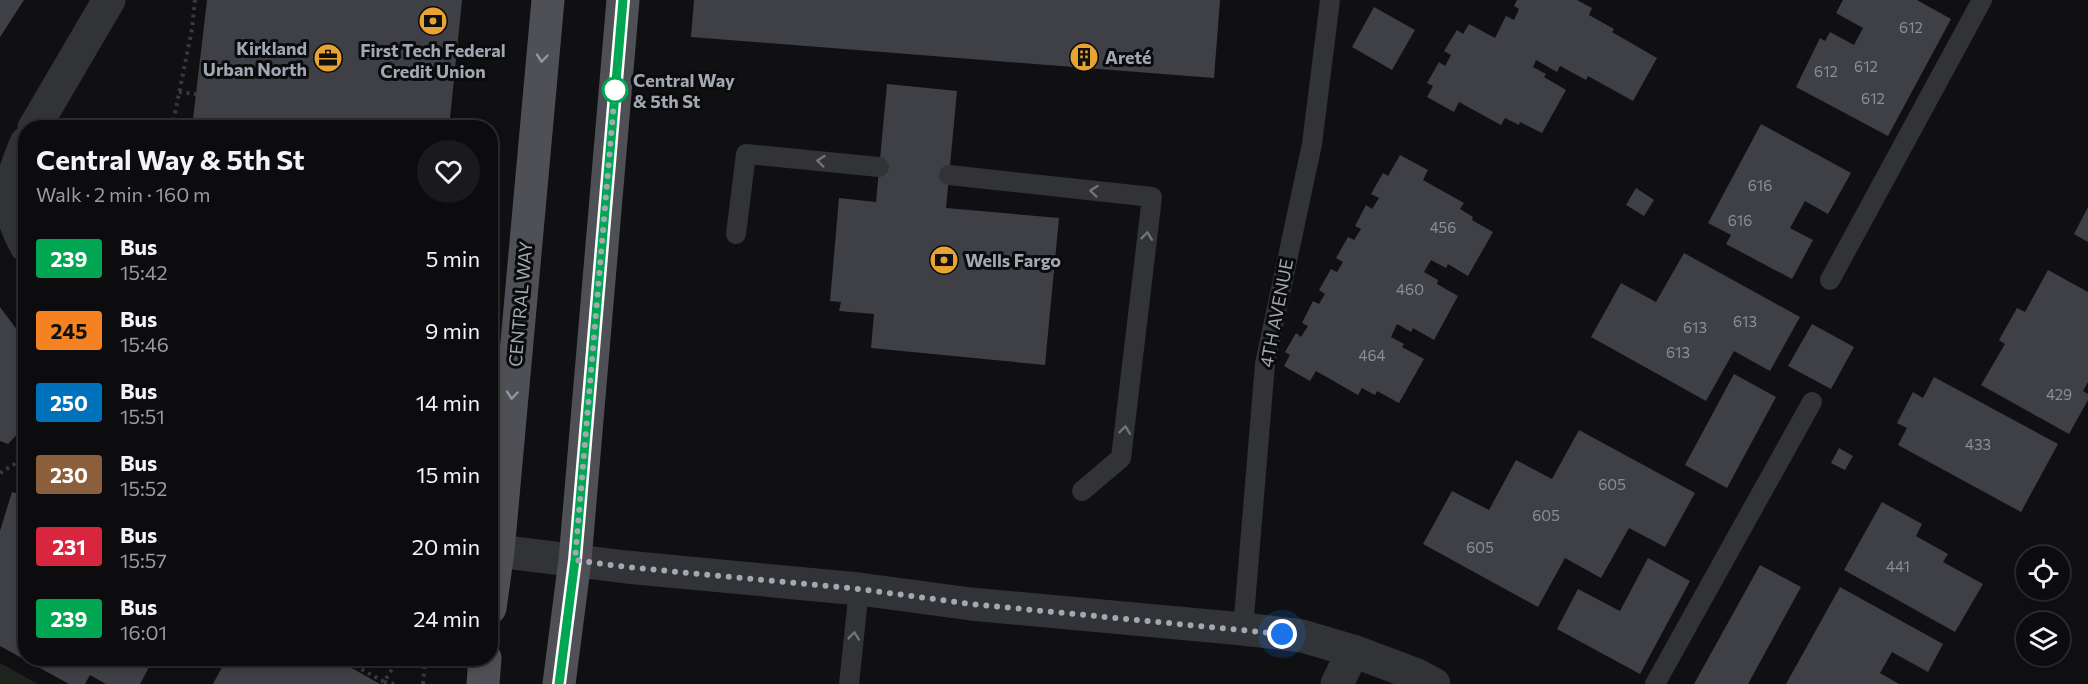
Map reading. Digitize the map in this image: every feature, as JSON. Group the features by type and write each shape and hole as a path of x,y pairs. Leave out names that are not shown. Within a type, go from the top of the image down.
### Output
{"main road":[{"name":"CENTRAL WAY","path":"498,509 548,0"},
{"path":"559,684 575,560 623,0"},
{"path":"483,684 484,666"}],"street":[{"path":"39,120 109,0"},
{"path":"18,162 12,176 11,211 18,227"},
{"path":"498,550 626,567 859,589 971,604 1243,628 1302,636 1353,651 1417,675 1434,684"},
{"path":"1338,684 1353,651"}],"lane":[{"name":"4TH AVENUE","path":"1243,628 1265,364 1312,144 1330,0"},
{"path":"1830,280 1982,0"},
{"path":"736,234 746,154 879,167"},
{"path":"948,175 1152,197 1121,458 1082,491"},
{"path":"1655,684 1812,402"},
{"path":"849,684 859,589"}],"path":[{"path":"174,120 192,29 195,0"},
{"path":"179,92 196,94"},
{"path":"0,472 18,462"},
{"path":"356,666 384,682 394,684"},
{"path":"384,682 394,666"},
{"path":"423,684 424,666"}],"shaded area":[{"path":"0,663 38,684 0,684"}],"building":[{"path":"0,0 24,0 0,37"},
{"name":"Kirkland Urban North","path":"207,0 462,0 450,120 193,120"},
{"name":"Areté","path":"694,0 1220,0 1214,78 691,37"},
{"path":"1517,0 1577,0 1592,8 1589,15 1614,29 1612,32 1657,58 1633,101 1588,76 1586,80 1560,66 1557,72 1536,60 1533,67 1546,74 1544,77 1566,90 1542,133 1520,122 1519,125 1505,118 1501,125 1459,102 1454,112 1427,97 1433,86 1427,83 1439,62 1445,66 1451,55 1444,51 1457,30 1463,34 1469,24 1495,38 1506,16 1514,20 1519,9 1514,6"},
{"path":"1843,0 1917,0 1951,19 1888,136 1796,87 1820,38 1825,41 1830,32 1854,45 1863,28 1836,13"},
{"path":"1374,7 1415,30 1392,70 1352,47"},
{"name":"Wells Fargo","path":"887,84 957,91 946,208 1059,218 1045,365 871,348 874,314 839,311 841,302 830,301 839,198 876,202"},
{"path":"1761,124 1851,173 1828,214 1805,201 1790,228 1813,240 1792,279 1726,244 1731,235 1708,223"},
{"path":"1400,155 1428,170 1423,180 1464,203 1460,209 1473,217 1472,220 1493,232 1468,276 1448,264 1446,268 1431,260 1424,272 1438,280 1437,284 1458,296 1434,340 1413,328 1411,332 1397,324 1391,337 1404,344 1402,347 1424,359 1399,403 1377,391 1375,395 1362,388 1358,395 1316,371 1310,381 1284,366 1290,355 1285,352 1296,333 1301,337 1308,326 1302,323 1313,301 1319,304 1325,294 1319,290 1331,269 1337,272 1343,262 1336,258 1348,237 1354,240 1361,229 1355,226 1366,205 1372,209 1379,198 1371,194 1383,173 1388,176"},
{"path":"1636,188 1654,200 1644,216 1626,205"},
{"path":"2088,207 2088,242 2074,234"},
{"path":"1684,253 1800,317 1770,371 1734,351 1706,401 1591,337 1621,283 1656,302"},
{"path":"2048,270 2088,292 2088,382 2083,391 2088,394 2088,400 2069,434 1981,385 2005,344 1999,340 2017,308 2025,312"},
{"path":"0,307 18,331 18,433 8,444 0,441"},
{"path":"1812,324 1854,347 1831,389 1788,366"},
{"path":"1734,374 1776,397 1727,488 1685,465"},
{"path":"1934,377 2058,444 2021,512 1898,445 1907,428 1897,423 1913,392 1923,398"},
{"path":"1579,430 1695,493 1665,547 1629,528 1601,578 1565,558 1538,607 1423,544 1452,491 1489,510 1516,460 1552,479"},
{"path":"1839,448 1853,456 1845,470 1831,463"},
{"path":"12,492 18,494 18,656 0,646 0,531"},
{"path":"1882,502 1922,524 1916,536 1948,554 1943,562 1983,584 1955,632 1844,570"},
{"path":"1648,558 1690,581 1640,674 1557,629 1578,589 1620,611"},
{"path":"1760,565 1801,587 1748,684 1694,684"},
{"path":"1840,587 1943,644 1928,672 1892,652 1880,673 1899,684 1786,684"},
{"path":"36,666 150,666 140,684 106,684 90,675 85,684 69,684"},
{"path":"223,666 348,666 380,684 213,684"}],"bus line":[{"name":"239","path":"559,684 575,560 623,0"}],"place":[{"name":"First Tech Federal Credit Union","path":"433,21"},
{"name":"Areté","path":"1084,57"},
{"name":"Kirkland Urban North","path":"328,58"},
{"name":"Central Way & 5th St","path":"615,90"},
{"name":"Wells Fargo","path":"944,260"}],"route":[{"path":"615,90 575,560 859,589 971,604 1243,628 1282,634"}]}
